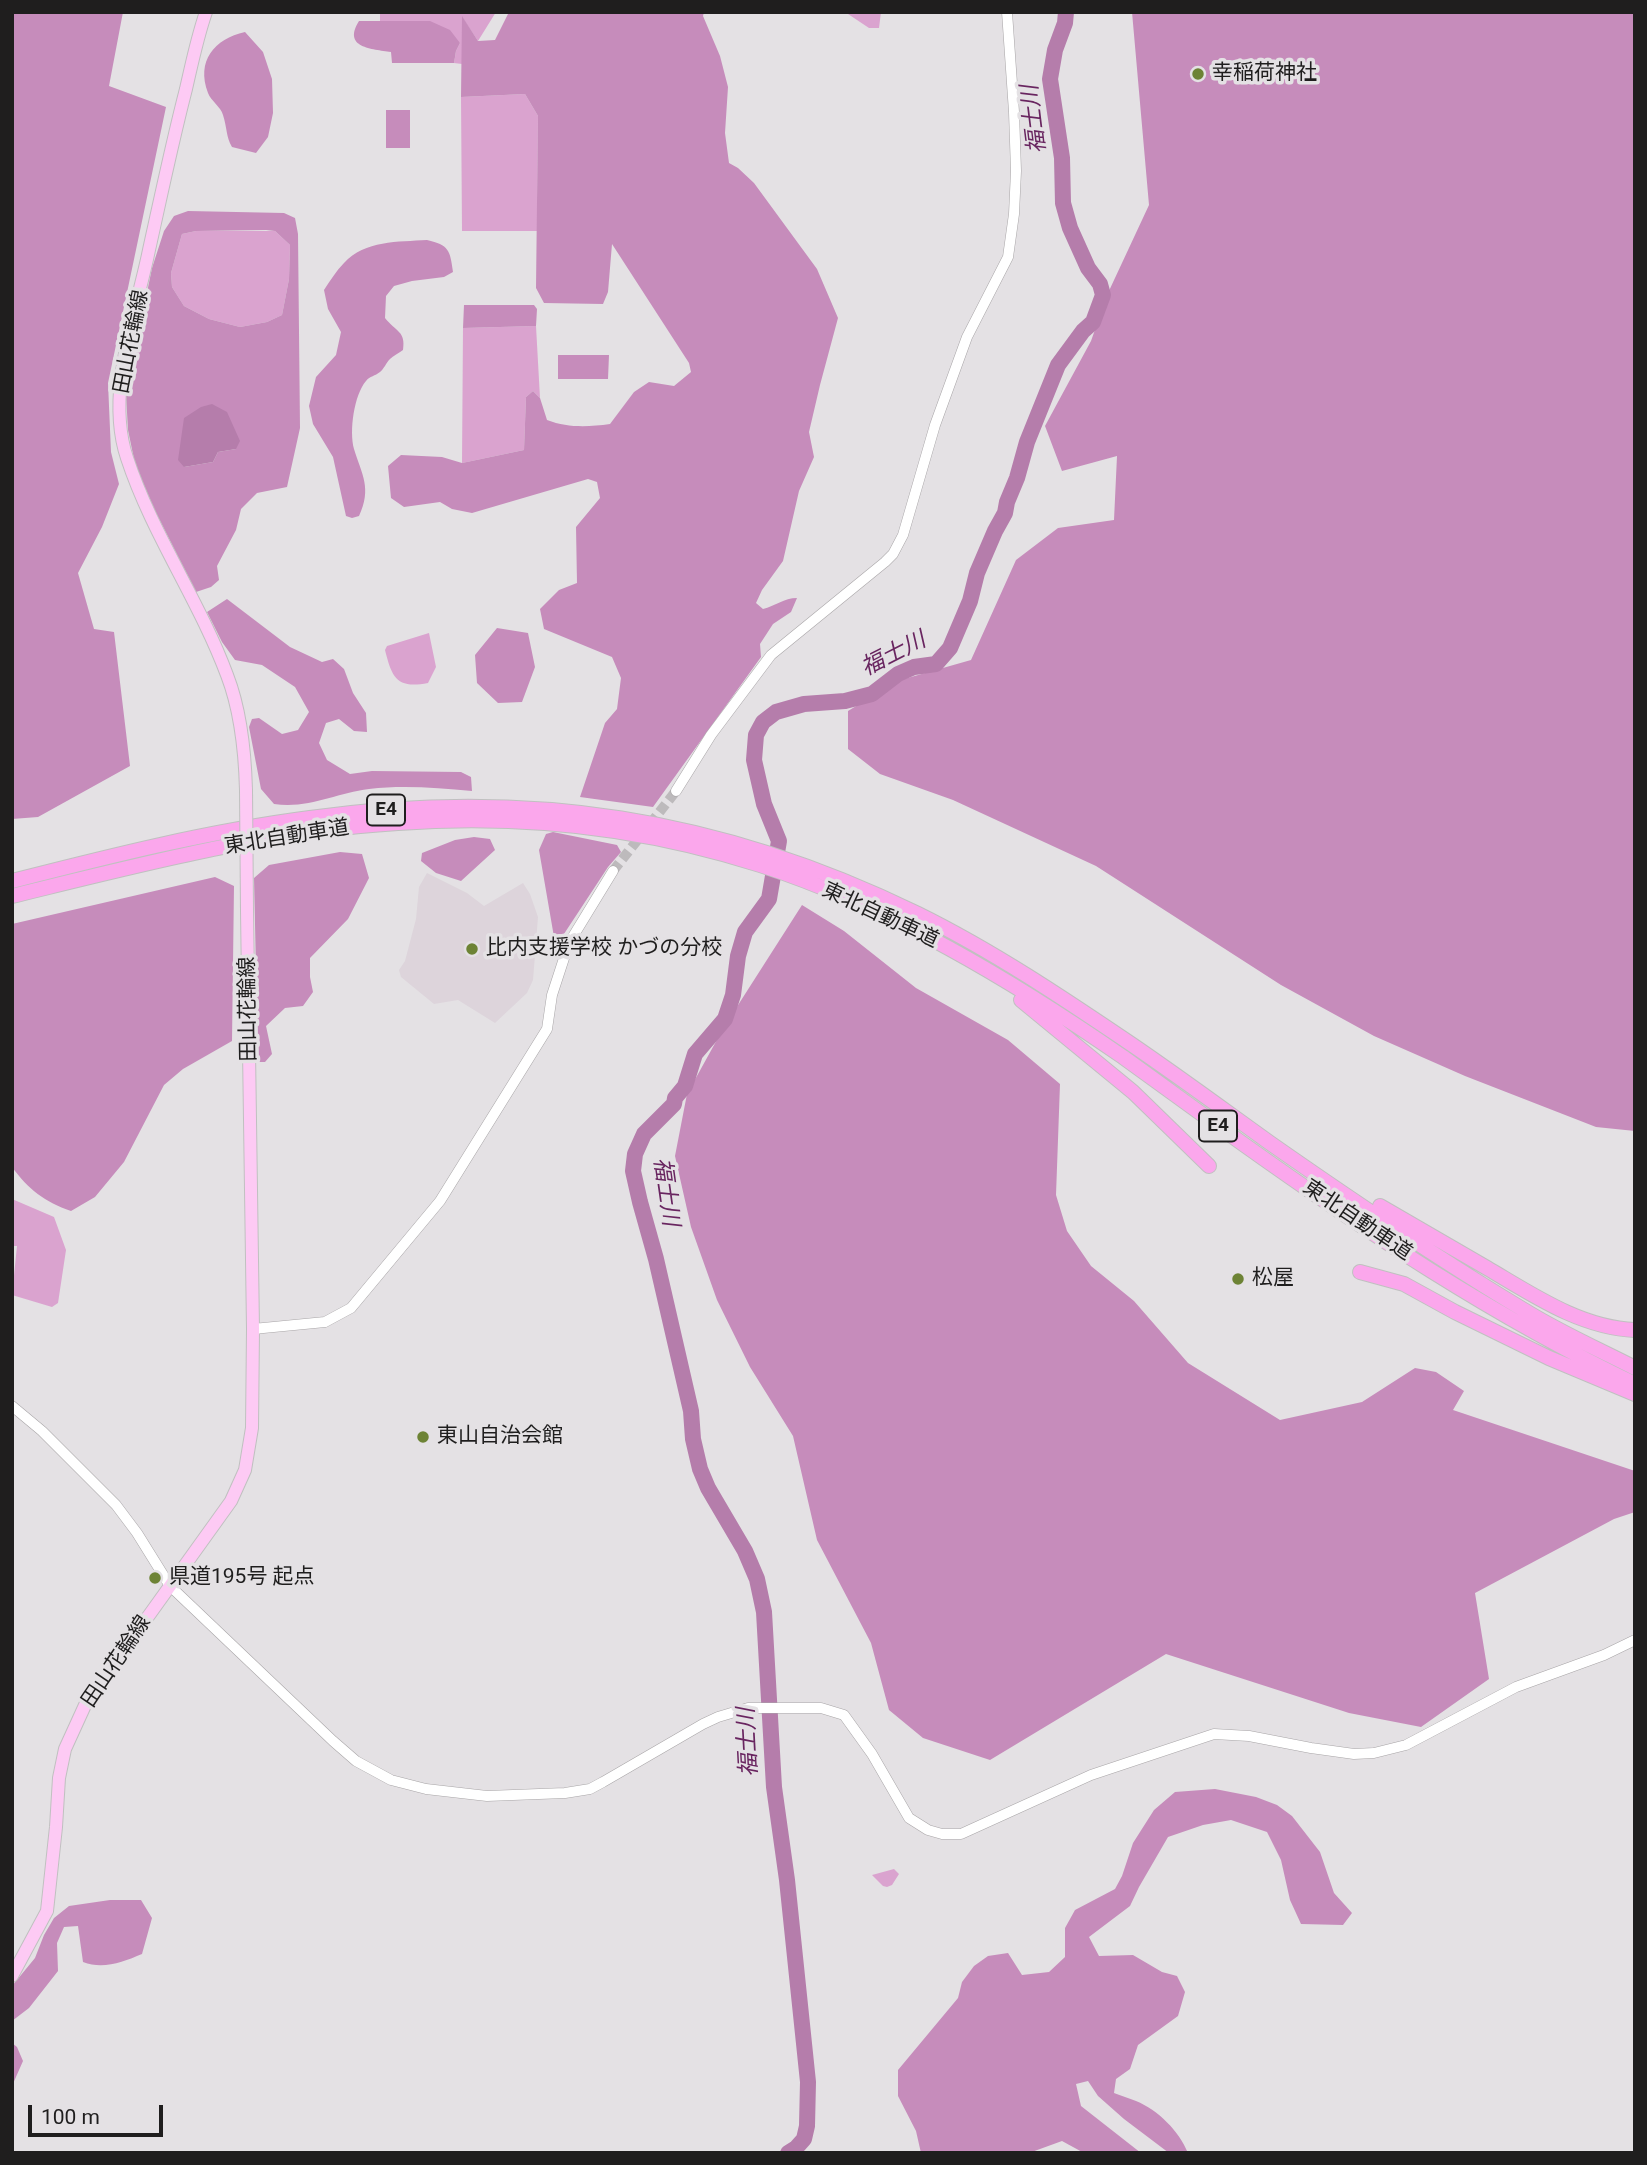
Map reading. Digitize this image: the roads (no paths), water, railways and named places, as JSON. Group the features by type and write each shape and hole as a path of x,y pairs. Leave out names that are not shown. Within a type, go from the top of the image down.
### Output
{"highway":[{"name":"東北自動車道","path":"12,881 200,837 354,812 432,807 514,807 603,815 712,836 968,959 1081,1029 1312,1192 1460,1288 1520,1325 1635,1384"},
{"name":"東北自動車道","path":"12,896 202,851 355,827 421,822 513,821 589,828 625,832 709,850 797,862 920,915 995,957 1132,1045 1273,1144 1527,1312 1635,1368"},
{"path":"968,959 1133,1092 1209,1166"},
{"path":"1273,1144 1530,1293 1590,1323 1618,1330 1635,1330"},
{"path":"1360,1272 1404,1284 1549,1358 1635,1394"}],"main road":[{"name":"田山花輪線","path":"12,1976 47,1911 59,1779 65,1749 86,1703 231,1501 245,1470 252,1428 246,790 240,725 228,676 139,491 126,455 119,417 121,378 128,343 168,162 206,12"}],"street":[{"path":"676,791 710,735 771,655 885,562 893,554 903,535 935,425 967,337 1007,257 1014,214 1016,171 1007,12"},
{"path":"253,1329 325,1322 351,1308 440,1201 547,1029 552,995 569,943 613,872"},
{"path":"12,1406 116,1505 170,1586 356,1761 391,1780 426,1789 487,1796 565,1793 590,1788 718,1717 749,1709 821,1708 844,1715 872,1754 909,1818 928,1830 942,1834 961,1834 1091,1776 1213,1734 1249,1735 1354,1754 1374,1753 1406,1745 1516,1687 1604,1655 1635,1640"}],"waterway":[{"name":"福士川","path":"788,2153 804,2139 808,2082 787,1880 774,1787 764,1612 757,1579 745,1551 708,1488 700,1469 693,1439 691,1411 633,1171 635,1154 644,1134 674,1104 675,1098 685,1086 695,1054 725,1019 733,995 738,956 745,932 769,899 779,841 764,804 754,760 756,735 763,722 776,712 804,704 845,701 872,694 898,674 914,667 936,664 950,648 970,601 977,573 1005,513 1027,442 1058,365 1093,322 1103,295 1100,284 1088,268 1070,228 1063,203 1062,158 1050,79 1066,12"}],"tunnel":[{"path":"613,871 676,791"}],"place":[{"name":"幸稲荷神社","path":"1198,74"},
{"name":"比内支援学校 かづの分校","path":"472,949"},
{"name":"松屋","path":"1238,1279"},
{"name":"東山自治会館","path":"423,1437"},
{"name":"県道195号 起点","path":"155,1578"}]}
